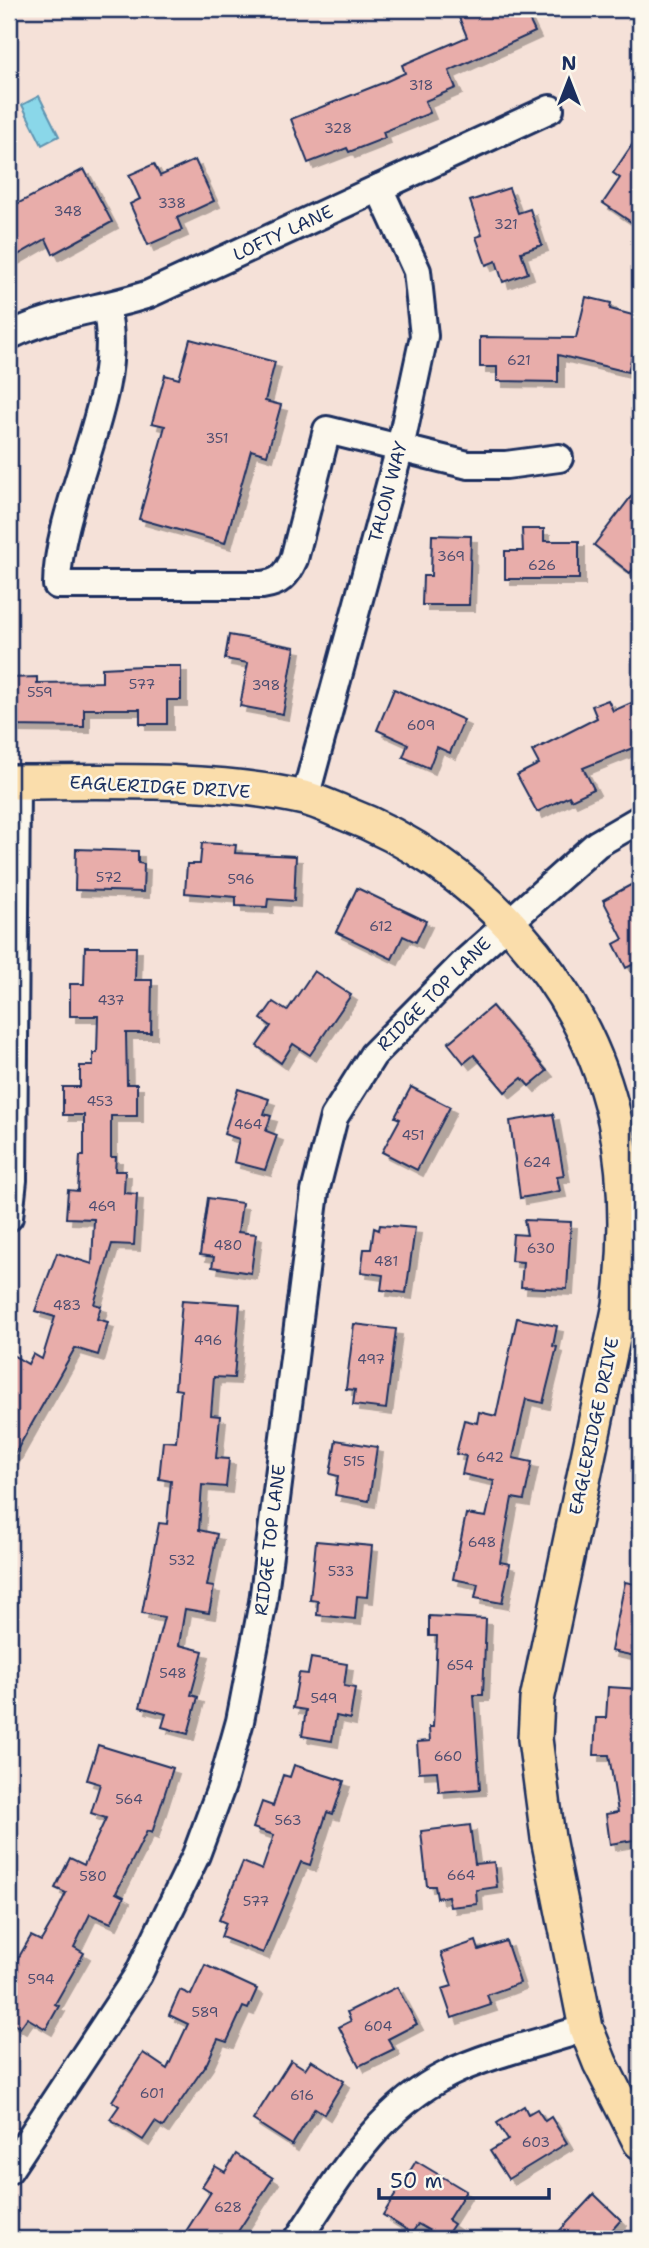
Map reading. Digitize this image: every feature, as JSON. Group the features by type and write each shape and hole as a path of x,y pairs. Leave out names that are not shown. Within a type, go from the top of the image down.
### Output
{"main road":[{"name":"EAGLERIDGE DRIVE","path":"12,782 188,785 305,798 401,836 444,864 492,903 556,985 581,1027 600,1071 615,1121 633,1222 620,1305 537,1700 535,1739 548,1838 586,2028 600,2063 640,2142"}],"street":[{"name":"LOFTY LANE","path":"9,336 41,324 106,308 181,280 550,109"},
{"name":"TALON WAY","path":"305,798 400,448 421,355 424,317 419,283 410,250 379,188"},
{"path":"106,308 112,340 105,383 58,554 57,585 262,585 276,582 287,573 294,559 327,430 450,461 487,466 559,458"},
{"path":"9,1217 13,1180 12,782"},
{"name":"RIDGE TOP LANE","path":"9,2170 138,1975 196,1855 222,1785 240,1721 263,1602 315,1192 334,1117 367,1064 386,1040 508,921 597,844 640,819"},
{"path":"298,2239 362,2145 402,2103 425,2087 467,2066 586,2028"}],"water":[{"path":"39,96 59,136 42,145 22,105"}],"building":[{"path":"472,9 524,9 535,32 449,71 456,88 425,101 430,113 383,132 385,138 349,152 347,148 308,163 291,119 405,73 402,65 467,37 458,15"},
{"path":"640,133 640,228 603,203 620,178 613,173"},
{"path":"195,160 214,201 177,218 182,230 148,245 130,204 140,199 129,175 154,164 160,176"},
{"path":"84,169 112,222 53,254 46,239 9,260 9,208"},
{"path":"509,188 518,213 530,209 542,245 521,252 528,273 503,282 496,261 486,265 476,237 482,235 470,201"},
{"path":"586,297 611,303 610,309 640,317 640,353 633,351 628,372 558,355 558,382 497,381 497,367 480,367 480,337 576,338"},
{"path":"190,339 275,362 265,401 281,405 267,455 251,450 225,543 139,519 165,426 152,423 165,375 179,379"},
{"path":"640,485 640,560 630,573 594,545"},
{"path":"522,529 544,529 544,541 579,541 579,579 505,579 505,551 523,551"},
{"path":"432,535 471,536 469,605 422,605 423,576 431,576"},
{"path":"229,635 295,647 283,714 240,706 248,663 225,659"},
{"path":"181,666 181,700 167,700 167,724 140,724 140,709 84,709 84,727 9,726 9,678 37,677 37,683 102,682 102,668"},
{"path":"394,689 464,720 450,753 437,747 429,768 403,757 408,744 377,730"},
{"path":"608,700 613,711 631,703 640,726 640,745 583,768 594,789 571,800 569,796 537,812 517,775 539,764 532,751 597,718 592,706"},
{"path":"202,843 236,845 235,853 296,856 294,901 268,899 267,907 236,906 236,897 185,893 187,864 200,864"},
{"path":"76,849 138,851 138,863 144,864 143,892 75,890"},
{"path":"640,880 640,972 636,963 626,968 614,944 623,939 603,900"},
{"path":"357,888 426,921 416,942 403,936 392,959 336,932"},
{"path":"85,947 136,947 135,980 152,980 151,1033 126,1033 127,1084 137,1084 137,1116 111,1116 111,1157 116,1157 115,1171 125,1171 124,1193 137,1194 134,1245 112,1244 94,1304 101,1306 97,1319 108,1322 98,1355 75,1348 9,1464 9,1353 28,1364 33,1354 42,1359 55,1317 35,1311 57,1253 92,1264 94,1219 66,1218 68,1190 78,1191 80,1156 84,1156 84,1115 63,1115 63,1087 80,1087 80,1066 93,1066 93,1053 97,1053 98,1016 70,1016 70,984 84,984"},
{"path":"314,971 351,995 310,1055 293,1044 281,1063 257,1046 271,1026 261,1019 273,1002 287,1011"},
{"path":"492,1006 547,1071 529,1086 522,1078 505,1092 474,1055 464,1063 448,1043"},
{"path":"411,1087 450,1107 417,1170 382,1152 400,1119 395,1117"},
{"path":"238,1089 269,1099 264,1114 271,1116 266,1131 277,1135 265,1170 234,1162 239,1139 224,1134"},
{"path":"553,1114 564,1176 557,1177 560,1191 520,1198 510,1121"},
{"path":"208,1198 242,1203 238,1232 256,1234 251,1273 212,1267 214,1257 200,1255"},
{"path":"524,1220 571,1222 567,1289 521,1287 523,1262 511,1261 513,1234 527,1235"},
{"path":"380,1225 415,1228 406,1293 381,1290 383,1275 361,1272 364,1249 371,1249 374,1228 379,1230"},
{"path":"182,1300 240,1304 234,1378 214,1377 211,1415 220,1416 216,1458 229,1459 226,1487 202,1485 199,1530 217,1534 207,1586 214,1587 209,1613 185,1609 179,1645 203,1651 191,1695 198,1697 188,1734 162,1727 166,1714 140,1707 164,1617 142,1613 159,1523 167,1524 171,1481 159,1479 163,1441 176,1442 181,1390 175,1389"},
{"path":"517,1318 557,1326 553,1346 557,1347 543,1403 526,1399 513,1458 532,1462 524,1500 512,1498 500,1562 510,1564 502,1603 475,1598 478,1584 453,1579 466,1514 486,1517 494,1481 462,1474 466,1456 456,1454 464,1420 477,1423 479,1412 496,1416"},
{"path":"354,1324 396,1329 386,1409 353,1405 355,1390 346,1389"},
{"path":"336,1440 377,1447 369,1501 335,1495 338,1476 330,1474"},
{"path":"316,1541 372,1546 367,1597 357,1596 355,1619 317,1615 318,1601 310,1600"},
{"path":"625,1582 640,1585 640,1657 611,1651"},
{"path":"429,1616 486,1619 483,1695 474,1695 480,1789 439,1792 437,1771 419,1772 417,1742 430,1741 429,1727 433,1727 437,1636 429,1636"},
{"path":"311,1658 347,1664 344,1686 355,1688 350,1719 336,1716 332,1741 302,1736 306,1710 293,1708 299,1673 308,1674"},
{"path":"608,1687 640,1689 640,1839 610,1844 606,1814 618,1812 609,1755 594,1755 596,1718 606,1718"},
{"path":"98,1745 173,1768 152,1833 147,1831 116,1893 124,1897 111,1923 90,1914 74,1947 84,1953 55,2004 59,2006 46,2029 27,2018 20,2028 9,2021 9,1995 17,1981 9,1974 31,1936 41,1941 66,1893 55,1888 70,1858 84,1865 106,1818 91,1813 100,1784 87,1780"},
{"path":"294,1765 344,1781 333,1814 327,1812 310,1865 301,1862 263,1953 221,1937 226,1923 219,1920 243,1862 262,1870 274,1835 253,1828 262,1802 273,1806 283,1775 290,1777"},
{"path":"470,1825 475,1864 494,1862 497,1887 476,1890 477,1904 450,1907 448,1896 437,1898 435,1886 427,1886 421,1831"},
{"path":"476,1941 479,1950 506,1941 520,1983 487,1995 491,2005 452,2018 442,1989 452,1986 441,1953"},
{"path":"205,1965 257,1989 248,2009 243,2007 227,2042 218,2039 207,2063 163,2127 155,2122 143,2140 110,2119 119,2106 112,2101 143,2053 167,2069 188,2024 169,2015 180,1990 191,1995"},
{"path":"397,1987 417,2024 388,2039 394,2049 359,2066 339,2027 351,2021 347,2012"},
{"path":"291,2060 305,2069 311,2060 344,2081 324,2114 315,2108 292,2145 253,2120"},
{"path":"524,2106 528,2114 537,2109 545,2121 551,2117 567,2143 508,2179 490,2151 508,2140 497,2123"},
{"path":"236,2154 273,2178 233,2239 181,2239 211,2192 202,2186 215,2166 225,2172"},
{"path":"416,2161 466,2191 448,2220 454,2224 444,2239 418,2224 412,2233 383,2215"},
{"path":"594,2194 621,2220 612,2230 622,2239 552,2239"}]}
